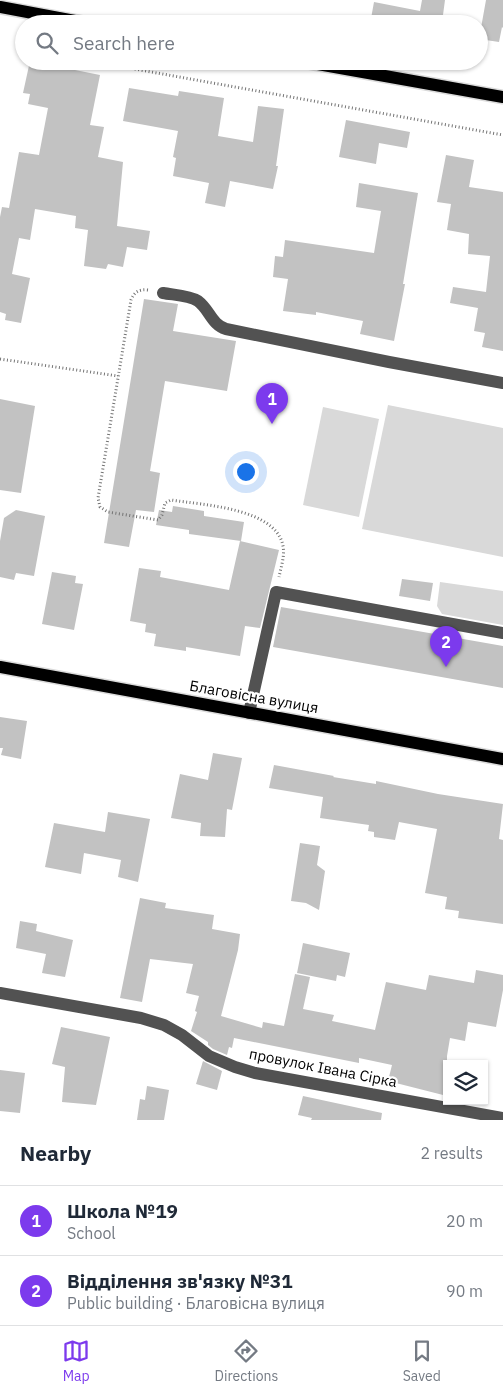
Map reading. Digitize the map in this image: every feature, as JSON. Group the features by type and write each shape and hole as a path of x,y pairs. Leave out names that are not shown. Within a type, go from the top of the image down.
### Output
{"main road":[{"path":"0,7 43,15"},
{"path":"352,70 503,97"},
{"name":"Благовісна вулиця","path":"0,667 503,759"}],"street":[{"path":"163,293 198,301 215,323 226,329 503,383"},
{"path":"249,712 276,592 503,633"},
{"name":"провулок Івана Сірка","path":"0,993 140,1018 164,1025 182,1035 209,1056 255,1073 503,1118"}],"path":[{"path":"140,70 503,135"},
{"path":"163,293 140,290 132,295 98,498 100,507 108,512 158,520 162,515 165,503 171,500 243,512 260,518 277,533 283,544 284,552 276,592"},
{"path":"0,359 118,376"}],"shaded area":[{"path":"388,405 503,428 503,557 362,529"},
{"path":"323,407 379,419 359,517 303,505"},
{"path":"440,582 503,591 503,625 442,614 437,606"}],"building":[{"path":"422,0 445,0 443,15 372,15 374,2 420,11"},
{"path":"486,0 503,0 503,28 499,42 488,40 488,15 483,15"},
{"path":"28,70 75,70 100,75 90,125 104,127 98,157 123,162 117,226 150,231 147,250 127,247 123,267 108,264 106,269 84,266 88,230 75,228 76,216 35,209 30,240 19,238 12,274 30,278 21,323 5,320 6,314 0,312 0,217 2,207 9,208 19,152 39,155 48,108 28,104 30,94 23,93"},
{"path":"129,88 178,96 179,91 224,98 218,136 253,142 258,106 284,109 276,166 278,166 273,189 230,181 225,207 205,203 209,183 173,176 176,158 173,157 178,131 123,121"},
{"path":"346,120 410,132 407,148 379,143 376,164 339,157"},
{"path":"446,155 474,160 469,187 503,192 503,351 482,347 485,333 474,331 478,308 450,303 453,287 486,292 490,256 468,254 469,234 447,230 451,204 437,202"},
{"path":"359,183 418,193 403,284 405,284 394,341 360,334 363,321 316,312 316,315 283,311 288,279 273,277 275,256 283,257 285,240 374,253 381,211 356,207"},
{"path":"144,299 178,304 173,331 236,341 227,391 165,381 150,471 160,473 154,512 136,510 129,547 104,543"},
{"path":"0,399 35,406 21,493 0,490"},
{"path":"173,506 204,511 204,516 244,522 241,541 189,534 189,530 156,525 159,510 172,512"},
{"path":"16,510 45,516 34,576 16,573 14,580 0,577 0,541 4,518"},
{"path":"240,541 279,550 260,628 245,626 240,656 186,647 186,651 154,646 156,634 145,632 146,624 130,621 139,568 161,571 160,577 229,590"},
{"path":"52,572 76,576 75,583 83,584 74,630 42,624"},
{"path":"402,579 433,583 430,601 399,596"},
{"path":"281,607 503,646 503,688 273,647"},
{"path":"0,717 27,721 21,759 1,755 3,748 0,748"},
{"path":"213,753 242,758 232,810 227,809 225,837 200,836 201,823 171,818 180,774 208,780"},
{"path":"274,765 333,777 376,784 376,781 438,794 503,804 499,839 503,840 503,924 458,918 459,911 445,909 447,897 425,893 437,829 399,822 395,840 374,837 374,832 368,831 369,825 320,818 323,797 269,788"},
{"path":"108,812 150,819 138,882 118,877 121,860 84,853 81,874 45,867 54,823 105,832"},
{"path":"300,843 320,846 317,865 325,871 319,910 306,903 291,901"},
{"path":"140,898 166,903 165,908 214,915 212,929 240,934 238,950 221,1016 262,1028 263,1022 284,1026 295,974 310,977 303,1009 334,1015 332,1021 375,1030 386,982 426,990 429,975 474,983 476,970 503,975 503,990 496,1027 468,1022 465,1041 450,1038 447,1060 443,1060 443,1095 388,1081 392,1065 359,1058 359,1063 234,1038 232,1048 229,1047 227,1055 213,1049 208,1045 208,1042 191,1031 197,1012 195,1011 199,996 186,993 193,964 150,959 142,1002 120,998"},
{"path":"20,921 37,924 36,931 73,940 65,977 42,973 46,954 16,948"},
{"path":"303,943 350,953 345,977 337,975 336,981 297,973"},
{"path":"61,1027 110,1037 96,1105 62,1102 65,1067 52,1064"},
{"path":"203,1061 222,1071 217,1090 196,1084"},
{"path":"0,1070 25,1073 20,1113 0,1111"},
{"path":"147,1086 169,1090 164,1120 137,1120 140,1099 145,1100"},
{"path":"303,1096 382,1113 381,1120 311,1120 312,1118 298,1115"}],"place":[{"name":"Школа №19","path":"272,424"},
{"name":"Відділення зв'язку №31","path":"446,667"}]}
